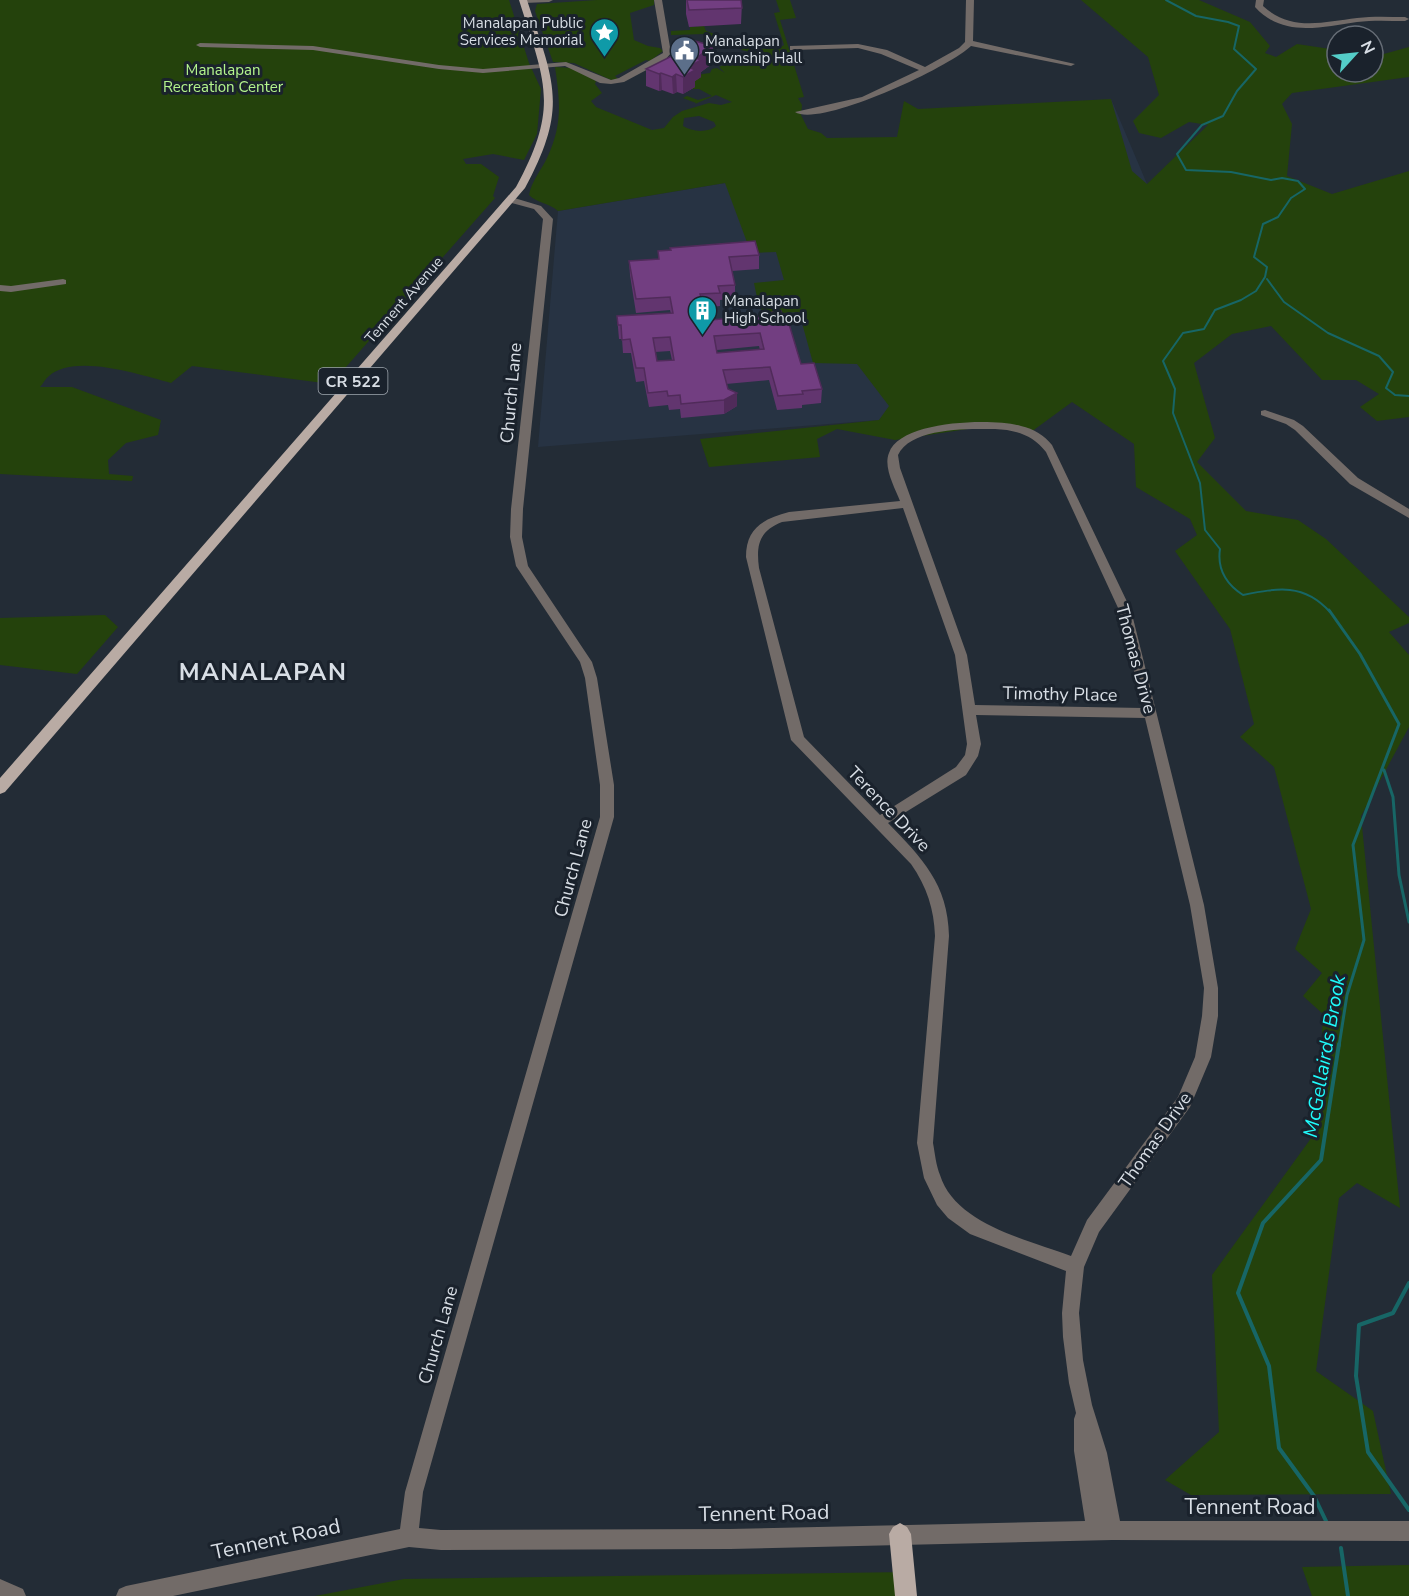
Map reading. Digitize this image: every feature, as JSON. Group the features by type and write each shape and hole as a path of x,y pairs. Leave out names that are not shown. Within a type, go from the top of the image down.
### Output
{"main road":[{"name":"Tennent Avenue","path":"0,788 511,200 536,160 547,131 551,99 544,66 523,1"},
{"path":"900,1534 906,1596"}],"street":[{"path":"523,1 549,0"},
{"path":"200,45 313,48 439,67 483,71 570,65 603,81 611,82 620,81 660,59 667,51 658,0"},
{"path":"799,112 835,108 860,102 962,50 969,43 970,0"},
{"path":"1260,0 1259,7 1264,13 1278,21 1298,27 1321,27 1372,19 1405,19"},
{"path":"969,43 1071,64"},
{"path":"793,48 858,46 884,52 925,70"},
{"name":"Church Lane","path":"409,1537 414,1492 607,817 608,785 597,710 588,669 566,630 526,573 517,548 517,509 532,390 548,219 546,213 537,207 511,200"},
{"path":"0,288 11,289 63,282"},
{"path":"1264,413 1290,422 1299,428 1354,481 1409,513"},
{"name":"Thomas Drive","path":"879,822 956,775 968,762 974,744 961,655 894,468 893,455 898,444 912,436 944,430 999,425 1028,432 1043,442 1051,452 1125,610 1205,945 1211,988 1208,1037 1203,1057 1184,1102 1086,1236 1075,1266 1071,1298 1072,1335 1083,1405 1083,1451 1104,1531"},
{"name":"Terence Drive","path":"907,504 784,517 761,528 750,547 753,568 796,734 807,751 879,822 925,872 935,892 941,914 942,936 925,1143 932,1178 943,1199 954,1212 976,1228 1075,1266"},
{"name":"Timothy Place","path":"969,710 1151,714"},
{"name":"Tennent Road","path":"126,1596 409,1537 441,1540 718,1539 1104,1531 1409,1531"},
{"path":"0,1589 16,1596"}],"shaded area":[{"name":"Manalapan High School","path":"1111,99 1147,184 879,420 538,447 558,211 725,183"}],"green space":[{"name":"Manalapan Recreation Center","path":"0,0 509,0 529,63 541,89 537,134 524,160 493,154 463,159 466,164 481,164 499,177 493,196 495,198 331,384 192,366 171,383 108,368 75,366 60,369 48,377 40,387 72,387 161,420 158,435 126,443 108,460 109,474 133,476 132,481 0,474"},
{"path":"597,0 654,0 654,5 630,13 634,40 663,51 650,61 646,60 615,76 618,79 611,80 574,63 553,62 535,11 537,4"},
{"path":"776,0 790,0 796,18 780,20 804,97 798,98 802,105 801,115 808,129 821,133 827,138 897,137 904,101 918,109 1111,99 1132,171 1147,184 1208,125 1189,122 1161,138 1139,133 1133,121 1159,95 1148,57 1081,0 1199,0 1250,22 1270,46 1265,53 1276,57 1297,44 1325,48 1325,84 1358,84 1292,93 1282,104 1292,124 1287,176 1332,194 1409,171 1409,417 1377,421 1360,407 1379,394 1356,380 1322,380 1271,326 1232,334 1194,363 1215,438 1197,462 1246,511 1298,520 1326,539 1409,617 1409,623 1389,632 1409,655 1409,727 1361,816 1400,1208 1357,1183 1339,1198 1316,1371 1373,1411 1391,1494 1191,1495 1165,1480 1219,1432 1212,1275 1317,1130 1323,1014 1303,996 1322,973 1295,949 1311,909 1274,767 1240,737 1254,724 1230,629 1175,551 1197,535 1190,519 1136,487 1134,444 1072,402 1031,432 994,425 895,440 837,429 817,439 820,457 709,467 700,439 879,420 889,406 857,364 813,363 799,312 766,314 759,307 754,283 784,280 776,252 751,253 725,183 558,211 529,195 556,134 559,102 555,67 572,68 596,81 595,84 602,93 591,101 596,107 652,130 664,128 673,117 682,111 709,103 721,105 732,102 716,95 695,104 683,98 687,96 698,100 712,96 699,89 692,89 689,85 696,77 710,73 712,69 717,68 725,73 719,67 751,52 705,34 671,35 671,31 690,30 690,27 704,26 706,31 759,49 779,48 784,45 774,13 780,12","holes":["699,116 714,122 716,126 704,131 691,130 683,126 684,118"]},
{"path":"1409,47 1409,77 1385,80 1385,54"},
{"path":"105,615 118,627 77,674 0,665 0,618"},
{"path":"1409,1565 1409,1596 1312,1596 1302,1567"},
{"path":"909,1572 911,1596 315,1596 404,1579"}],"building":[{"path":"687,0 741,0 742,8 689,10"},
{"path":"695,41 713,46 696,58 701,60 689,67 695,70 683,77 676,74 672,77 646,69 680,52 679,50"},
{"name":"Manalapan High School","path":"755,241 759,255 729,257 735,285 718,286 720,293 700,294 705,314 708,313 711,320 768,315 768,313 781,311 782,314 786,314 801,364 814,363 822,389 802,391 803,394 778,396 770,367 723,370 728,389 737,393 724,400 681,404 680,395 668,396 667,391 648,393 644,368 636,368 630,339 622,340 621,325 618,325 617,316 673,313 670,297 636,299 629,261 659,259 658,251 671,250 670,248","holes":["760,333 764,349 717,353 714,336","670,337 674,360 657,361 653,338"]}],"waterway":[{"name":"McGellairds Brook","path":"1166,0 1196,16 1239,26 1234,49 1256,69 1237,91 1223,116 1202,125 1177,154 1186,170 1231,172 1271,180 1282,178 1298,181 1305,189 1291,198 1278,217 1263,224 1254,257 1267,267 1265,277 1256,291 1241,300 1215,310 1204,329 1183,333 1163,361 1175,389 1173,413 1200,483 1205,530 1220,549 1221,569 1227,581 1243,595 1279,590 1300,592 1310,596 1330,612"},
{"path":"1267,279 1284,302 1328,333 1379,356 1393,372 1386,388 1395,395 1409,396"},
{"name":"McGellairds Brook","path":"1329,610 1360,654 1399,724 1353,845 1364,940 1347,995 1339,1046"},
{"path":"1384,770 1393,797 1399,875 1409,922"},
{"name":"McGellairds Brook","path":"1326,1521 1314,1496 1279,1448 1269,1366 1238,1293 1263,1223 1321,1160 1339,1044"},
{"path":"1409,1283 1393,1313 1359,1325 1356,1376 1368,1452 1409,1510"},
{"name":"McGellairds Brook","path":"1341,1548 1348,1596"}],"place":[{"name":"Manalapan Public Services Memorial","path":"604,58"},
{"name":"Manalapan Township Hall","path":"684,76"},
{"name":"Manalapan High School","path":"703,336"}],"district":[{"name":"MANALAPAN","path":"263,672"}]}
